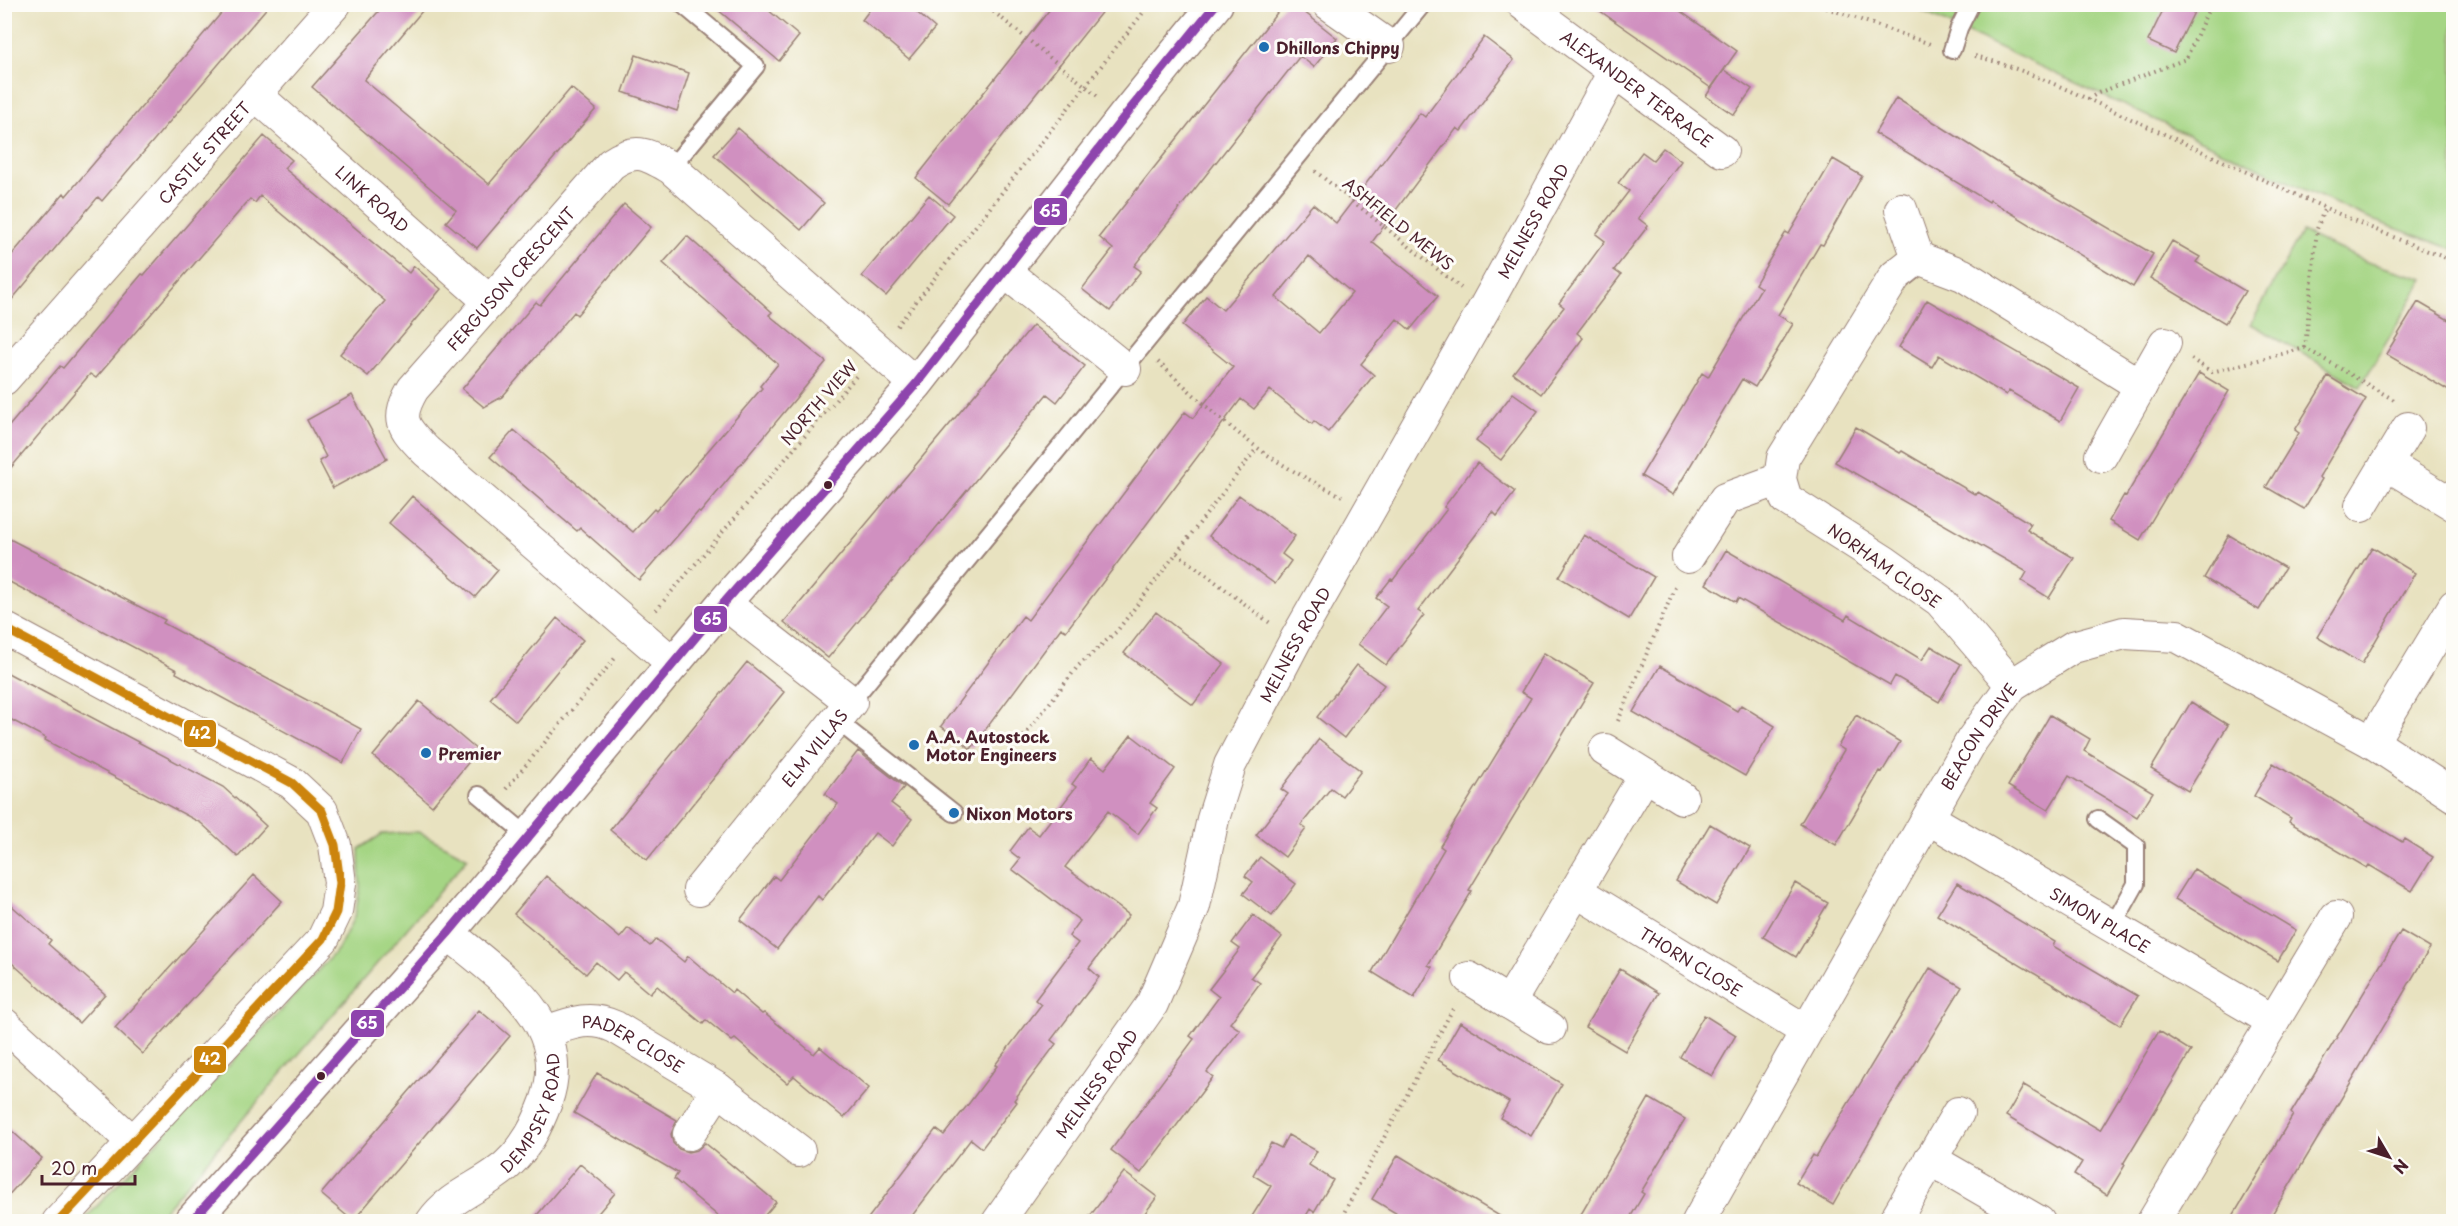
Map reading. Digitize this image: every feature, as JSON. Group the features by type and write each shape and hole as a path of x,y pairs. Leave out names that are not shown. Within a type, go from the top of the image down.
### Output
{"street":[{"name":"CASTLE STREET","path":"4,379 335,4"},
{"path":"191,1221 448,933 724,603 916,384 1124,117 1216,4"},
{"path":"1329,4 1389,46"},
{"name":"ALEXANDER TERRACE","path":"1523,4 1722,151"},
{"name":"MELNESS ROAD","path":"998,1221 1152,1004 1194,906 1213,819 1230,765 1295,641 1485,308 1614,72"},
{"name":"LINK ROAD","path":"256,95 490,302"},
{"name":"FERGUSON CRESCENT","path":"674,664 426,451 408,432 403,420 404,405 413,389 610,164 625,155 640,153 670,168 916,384"},
{"path":"1901,208 1918,258"},
{"path":"1918,258 1963,275 2141,386"},
{"path":"1688,557 1725,499 1780,479 1783,458 1894,276 1918,258"},
{"path":"1004,271 1133,358"},
{"path":"2101,456 2165,343"},
{"path":"2361,506 2408,428"},
{"path":"2386,464 2454,505"},
{"name":"NORHAM CLOSE","path":"1780,479 1786,499 1885,562 1940,601 2012,685"},
{"name":"ELM VILLAS","path":"699,890 843,711 724,603"},
{"path":"2372,742 2454,606"},
{"path":"4,628 292,783 322,811 335,845 340,883 336,912 323,939 58,1221"},
{"name":"BEACON DRIVE","path":"1698,1221 1972,740 2012,685 2073,647 2124,633 2177,636 2372,742 2454,796"},
{"path":"1605,750 1682,798"},
{"path":"1509,1003 1645,775"},
{"name":"SIMON PLACE","path":"1928,818 2273,1021"},
{"name":"THORN CLOSE","path":"1576,891 1806,1031"},
{"path":"2154,1221 2336,917"},
{"name":"DEMPSEY ROAD","path":"432,1221 450,1204 488,1180 508,1164 527,1143 540,1118 549,1091 553,1061 546,1032 525,1000 448,933"},
{"path":"1469,978 1550,1028"},
{"name":"PADER CLOSE","path":"546,1032 578,1021 603,1021 718,1089 800,1151"},
{"path":"4,1024 133,1142"},
{"path":"689,1134 718,1089"},
{"path":"1894,1221 1958,1113"},
{"path":"1930,1159 2039,1221"}],"lane":[{"path":"670,168 756,66 682,4"},
{"path":"954,813 843,711 1423,4"},
{"path":"1952,50 1959,28 1971,4"},
{"path":"485,800 529,837"},
{"path":"2098,819 2136,846 2136,884 2112,927"}],"path":[{"path":"984,4 1124,117"},
{"name":"NORTH VIEW","path":"485,800 636,633 877,351 1150,4"},
{"path":"1815,4 1952,50 2000,62 2088,99 2325,207 2454,261"},
{"path":"2088,99 2098,93 2186,60 2211,4"},
{"name":"ASHFIELD MEWS","path":"1298,157 1485,308"},
{"path":"2305,348 2317,229 2325,207"},
{"path":"2165,343 2212,372 2305,348 2394,400 2408,428"},
{"path":"1133,358 1257,448 1308,480 1370,510"},
{"path":"1002,765 1078,666 1117,631 1257,448"},
{"path":"1177,553 1295,641"},
{"path":"1605,750 1688,557"},
{"path":"1339,1221 1469,978"}],"green space":[{"path":"1908,5 2453,5 2453,249 2364,217"},
{"path":"2302,232 2367,262 2424,279 2360,387 2251,324"},
{"path":"419,832 468,858 155,1221 83,1221 338,949 355,915 360,888 359,849 382,834"}],"building":[{"path":"229,4 270,4 102,201 98,197 4,309 4,264 64,193 66,196"},
{"path":"385,4 428,4 364,80 489,184 571,88 596,109 477,248 446,222 456,210 312,87"},
{"path":"711,4 761,4 799,36 779,61"},
{"path":"874,4 907,4 935,28 909,59 862,20"},
{"path":"1054,4 1108,4 948,204 916,178"},
{"path":"1284,4 1294,4 1337,38 1314,67 1300,56 1134,266 1141,271 1110,311 1082,289 1113,249 1099,237"},
{"path":"1590,4 1670,4 1737,51 1711,88"},
{"path":"2166,4 2198,4 2174,53 2148,41"},
{"path":"1484,37 1514,60 1461,131 1457,128 1372,242 1438,296 1410,330 1397,319 1361,364 1374,375 1328,432 1314,421 1312,424 1270,390 1254,409 1241,399 1066,631 1061,628 971,749 941,726 1023,616 1028,620 1185,412 1193,418 1233,367 1182,326 1206,296 1223,310 1313,204 1336,223 1420,113 1425,117","holes":["1309,256 1352,293 1319,333 1276,297"]},
{"path":"636,55 689,73 677,111 623,92"},
{"path":"1724,70 1752,89 1734,115 1706,96"},
{"path":"1896,98 2008,169 2153,254 2133,287 1875,133"},
{"path":"738,128 824,203 801,230 714,155"},
{"path":"264,136 292,160 284,168 409,273 414,266 441,289 368,376 340,354 385,301 260,196 255,203 250,199 96,378 90,374 4,476 4,432 60,366 63,368 142,274 144,275"},
{"path":"1663,148 1681,161 1638,218 1648,226 1614,270 1621,275 1577,333 1583,338 1541,394 1513,373 1564,307 1559,303 1605,241 1596,234 1629,191 1618,183 1642,152 1653,160"},
{"path":"1833,159 1862,176 1823,245 1820,244 1778,315 1793,324 1755,387 1742,379 1673,495 1641,476 1702,373 1708,377 1761,288 1755,284 1786,232 1789,234"},
{"path":"929,195 953,215 886,296 862,276"},
{"path":"624,204 651,227 577,315 574,312 502,397 484,407 462,389 536,302 540,305"},
{"path":"687,236 772,312 769,315 826,362 700,513 698,512 639,580 580,528 577,531 490,457 514,430 633,532 654,509 656,511 762,388 760,386 778,364 663,263"},
{"path":"2172,241 2200,257 2196,262 2245,291 2225,323 2150,278"},
{"path":"1927,300 2079,388 2060,421 2009,391 2006,395 1939,355 1932,367 1899,347"},
{"path":"2418,302 2454,323 2454,394 2386,354"},
{"path":"1033,325 1085,366 1057,402 1047,394 828,658 784,622"},
{"path":"2199,373 2229,391 2140,540 2109,521"},
{"path":"2328,376 2366,399 2319,477 2322,479 2304,509 2266,487 2299,433 2295,430"},
{"path":"1513,393 1538,411 1501,460 1476,441"},
{"path":"352,395 387,459 333,488 319,461 326,457 307,420"},
{"path":"1856,427 1976,495 1978,492 2031,524 2027,530 2074,558 2049,598 2022,581 2027,572 1835,462"},
{"path":"1477,463 1515,492 1497,516 1493,512 1418,611 1424,615 1386,665 1358,644 1387,606 1376,598 1391,579 1393,580 1447,509 1444,507"},
{"path":"1239,495 1295,536 1282,554 1291,561 1275,584 1209,536"},
{"path":"412,496 498,570 475,597 389,523"},
{"path":"1584,535 1654,577 1629,619 1559,577"},
{"path":"2229,535 2285,568 2259,610 2204,578"},
{"path":"4,536 165,620 163,623 361,729 343,763 176,673 177,670 4,579"},
{"path":"2372,547 2415,573 2362,664 2317,637"},
{"path":"1726,550 1845,620 1848,615 1922,660 1931,646 1961,664 1939,702 1895,676 1890,685 1738,598 1736,602 1706,584"},
{"path":"1156,612 1224,664 1193,705 1124,653"},
{"path":"557,618 583,640 516,721 490,699"},
{"path":"1544,653 1594,683 1469,890 1472,891 1428,965 1432,967 1414,998 1372,972 1444,849 1440,846 1531,698 1521,692"},
{"path":"747,662 784,692 647,860 610,830"},
{"path":"1357,665 1384,685 1344,738 1317,717"},
{"path":"1660,666 1737,711 1741,705 1775,726 1745,776 1633,712"},
{"path":"4,671 223,787 266,826 238,857 201,823 4,716"},
{"name":"Premier","path":"419,701 478,751 432,806 373,756"},
{"path":"2191,702 2228,725 2188,791 2151,769"},
{"path":"1856,715 1900,742 1836,845 1800,824 1844,750 1838,746"},
{"path":"2050,715 2090,739 2084,751 2153,792 2137,817 2069,776 2048,810 2008,786"},
{"path":"1131,735 1175,769 1150,803 1157,808 1138,834 1108,811 1065,867 1129,915 1089,968 1099,977 1051,1040 1056,1044 1014,1100 1017,1102 982,1148 971,1139 908,1221 866,1221 936,1129 944,1135 970,1102 1041,1005 1035,1000 1078,943 1069,936 1080,921 1012,869 1020,859 1010,851 1028,827 1039,835 1076,787 1072,784 1091,758 1105,769"},
{"path":"1319,739 1361,771 1342,796 1331,788 1301,825 1306,829 1285,857 1256,835 1288,794 1281,789"},
{"path":"858,751 904,787 891,803 912,819 892,846 875,833 822,900 818,896 777,949 740,920 774,876 779,880 838,804 825,794"},
{"path":"2273,763 2402,842 2404,839 2433,857 2412,891 2369,865 2367,868 2289,822 2291,818 2254,796"},
{"path":"1710,824 1750,848 1716,905 1676,881"},
{"path":"1260,857 1296,884 1272,916 1243,894 1253,882 1245,876"},
{"path":"2194,869 2296,930 2278,961 2175,899"},
{"path":"254,875 282,901 143,1054 115,1028"},
{"path":"546,876 620,938 628,928 650,946 656,939 684,962 688,956 732,993 734,990 814,1054 820,1047 869,1088 844,1118 794,1076 787,1083 735,1039 732,1041 706,1020 703,1024 657,986 650,994 624,972 617,980 596,962 586,974 514,914"},
{"path":"1795,883 1828,903 1796,957 1763,937"},
{"path":"1957,883 2055,942 2053,946 2138,996 2120,1025 1937,915"},
{"path":"4,899 51,940 48,944 105,994 79,1023 4,956"},
{"path":"1253,915 1282,937 1251,977 1260,983 1230,1023 1240,1030 1207,1072 1213,1077 1141,1173 1111,1150 1194,1039 1190,1036 1219,997 1209,989 1240,949 1232,943"},
{"path":"2401,931 2430,948 2268,1221 2230,1221 2293,1115 2291,1113"},
{"path":"1930,968 1962,987 1891,1103 1833,1205 1796,1183 1813,1155 1816,1157"},
{"path":"1620,969 1659,993 1625,1051 1585,1027"},
{"path":"479,1010 510,1036 353,1221 321,1194"},
{"path":"1704,1015 1736,1035 1712,1076 1680,1057"},
{"path":"1460,1022 1562,1084 1531,1136 1500,1118 1509,1102 1438,1060"},
{"path":"2159,1031 2191,1051 2107,1195 2074,1175 2082,1162 2006,1116 2024,1085 2100,1130"},
{"path":"597,1073 677,1120 671,1134 673,1143 679,1149 688,1152 697,1150 705,1143 776,1202 760,1221 724,1221 674,1179 678,1173 574,1113"},
{"path":"1649,1098 1685,1119 1641,1192 1644,1194 1628,1221 1577,1221"},
{"path":"4,1124 42,1158 4,1200"},
{"path":"1288,1135 1317,1151 1309,1165 1333,1180 1314,1212 1310,1209 1303,1221 1249,1221 1271,1186 1253,1175 1271,1143 1281,1148"},
{"path":"1398,1155 1508,1221 1409,1221 1372,1199"},
{"path":"580,1164 615,1193 595,1217 590,1221 532,1221"},
{"path":"1124,1172 1157,1197 1139,1221 1086,1221"}],"transit line":[{"name":"65","path":"191,1222 448,933 724,603 916,384 1124,117 1216,4"},
{"name":"42","path":"4,628 292,783 322,811 335,845 340,883 336,912 323,939 58,1222"}],"place":[{"name":"Dhillons Chippy","path":"1264,47"},
{"name":"A.A. Autostock Motor Engineers","path":"914,745"},
{"name":"Premier","path":"426,753"},
{"name":"Nixon Motors","path":"954,813"}]}
